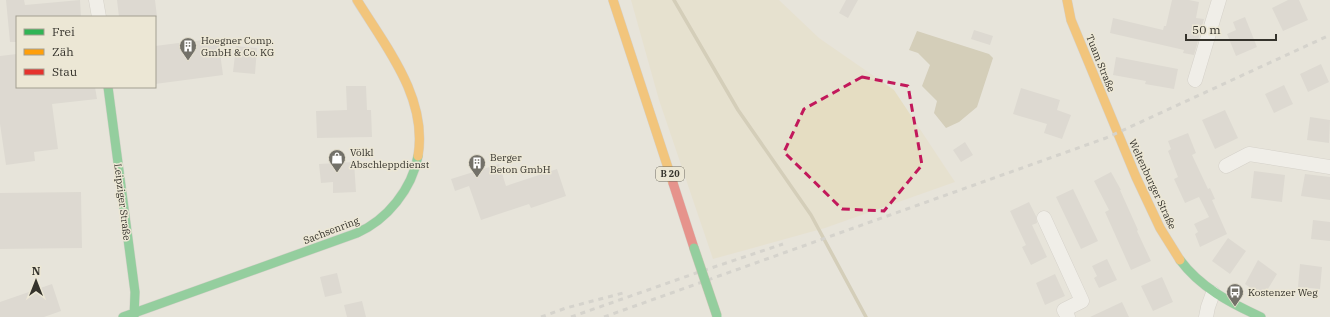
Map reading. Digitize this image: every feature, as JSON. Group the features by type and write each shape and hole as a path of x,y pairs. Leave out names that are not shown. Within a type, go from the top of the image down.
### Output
{"main road":[{"name":"Sachsenring","path":"123,317 134,315 358,233 377,222 398,202 411,182 418,161 420,139 419,118 414,102 401,73 357,0"},
{"name":"B 20","path":"613,0 717,316"},
{"name":"Tuam Straße","path":"1067,0 1071,20 1118,133"},
{"name":"Leipziger Straße","path":"108,88 135,292 134,315"},
{"name":"Weltenburger Straße","path":"1118,133 1158,225 1172,250 1192,274 1213,293 1262,317"}],"street":[{"path":"96,0 99,16"},
{"path":"1195,80 1219,0"},
{"path":"1226,166 1249,154 1330,167"},
{"path":"1044,218 1082,301 1064,310 1068,317"},
{"path":"1206,317 1213,293"}],"highlighted area":[{"path":"862,77 908,86 922,165 884,211 842,209 784,152 804,109"}],"shaded area":[{"path":"631,0 779,0 819,38 894,90 955,182 825,228 713,259 659,100"},
{"path":"917,31 989,54 993,58 977,107 959,122 946,128 934,113 937,101 922,86 930,65 918,53 909,50"}],"building":[{"path":"6,0 24,0 25,5 80,0 81,16 16,16 16,42 10,42"},
{"path":"117,0 155,0 157,17 119,16"},
{"path":"846,0 858,0 848,18 839,13"},
{"path":"1172,0 1189,0 1199,2 1196,18 1204,19 1194,55 1183,53 1184,50 1110,33 1113,18 1163,30 1164,26 1166,26"},
{"path":"1288,0 1299,0 1308,20 1283,31 1272,8"},
{"path":"1245,17 1257,47 1236,56 1227,34 1236,30 1233,22"},
{"path":"974,30 993,36 990,45 971,39"},
{"name":"Hoegner Comp. GmbH & Co. KG","path":"218,38 223,75 156,84 156,46"},
{"path":"236,46 257,48 255,74 233,72"},
{"path":"16,54 16,88 95,88 97,99 52,104 58,149 34,152 35,161 6,165 0,124 0,56"},
{"path":"1116,57 1178,69 1174,89 1145,84 1146,81 1113,75"},
{"path":"1321,64 1329,82 1308,92 1300,74"},
{"path":"1284,85 1293,104 1274,113 1265,94"},
{"path":"346,86 366,86 367,110 371,110 372,137 317,138 316,111 347,110"},
{"path":"1021,88 1060,100 1057,110 1071,115 1062,139 1044,133 1047,124 1013,114"},
{"path":"1225,110 1238,138 1215,149 1202,120"},
{"path":"1310,117 1330,120 1329,143 1307,140"},
{"path":"1188,133 1196,153 1192,155 1208,189 1210,188 1215,199 1212,200 1227,234 1200,247 1195,234 1198,232 1194,224 1209,217 1199,197 1185,203 1174,179 1178,177 1168,151 1171,149 1168,141"},
{"path":"965,142 973,155 961,162 953,150"},
{"name":"Völkl Abschleppdienst","path":"354,162 356,192 333,193 333,182 321,183 319,164"},
{"path":"499,164 506,186 557,169 566,196 531,208 529,204 481,220 469,186 455,191 451,179"},
{"path":"1254,171 1285,175 1282,202 1251,198"},
{"path":"1111,172 1121,190 1138,230 1137,231 1151,261 1131,270 1105,212 1109,210 1094,181"},
{"path":"1305,174 1330,177 1330,200 1301,196"},
{"path":"1073,189 1098,241 1081,249 1056,197"},
{"path":"81,192 82,248 0,249 0,193"},
{"path":"1029,202 1036,216 1037,223 1032,225 1047,257 1031,265 1022,247 1026,245 1010,211"},
{"path":"1313,220 1330,222 1330,241 1311,239"},
{"path":"1228,238 1246,251 1230,274 1212,261"},
{"path":"1107,259 1117,280 1099,288 1094,278 1097,276 1092,266"},
{"path":"1258,260 1277,274 1263,297 1245,284"},
{"path":"1300,264 1322,267 1320,289 1298,287"},
{"path":"337,273 342,293 325,297 320,277"},
{"path":"1055,274 1065,296 1045,305 1036,283"},
{"path":"1162,277 1173,302 1153,311 1141,286"},
{"path":"52,284 61,311 44,317 0,317 0,302"},
{"path":"362,301 366,317 347,317 344,305"},
{"path":"1122,302 1129,317 1090,317"}],"waterway":[{"path":"674,0 738,110 811,215 866,317"}],"railway":[{"path":"604,317 1106,138 1330,35"},
{"path":"571,317 783,244"},
{"path":"541,317 566,308 623,293"}],"traffic: fast":[{"path":"108,88 135,292 134,317"},
{"path":"123,317 357,233 368,227 388,212 404,191 415,168 418,156"},
{"path":"694,248 717,316"},
{"path":"1180,260 1188,270 1206,286 1227,300 1261,317"}],"traffic: slow":[{"path":"357,0 392,55 411,94 417,114 419,135 418,156"},
{"path":"613,0 673,183"},
{"path":"1067,0 1071,20 1136,177 1160,228 1180,260"}],"traffic: jam":[{"path":"673,183 694,248"}],"place":[{"name":"Hoegner Comp. GmbH & Co. KG","path":"188,61"},
{"name":"Völkl Abschleppdienst","path":"337,173"},
{"name":"Berger Beton GmbH","path":"477,178"},
{"name":"Kostenzer Weg","path":"1235,307"}]}
